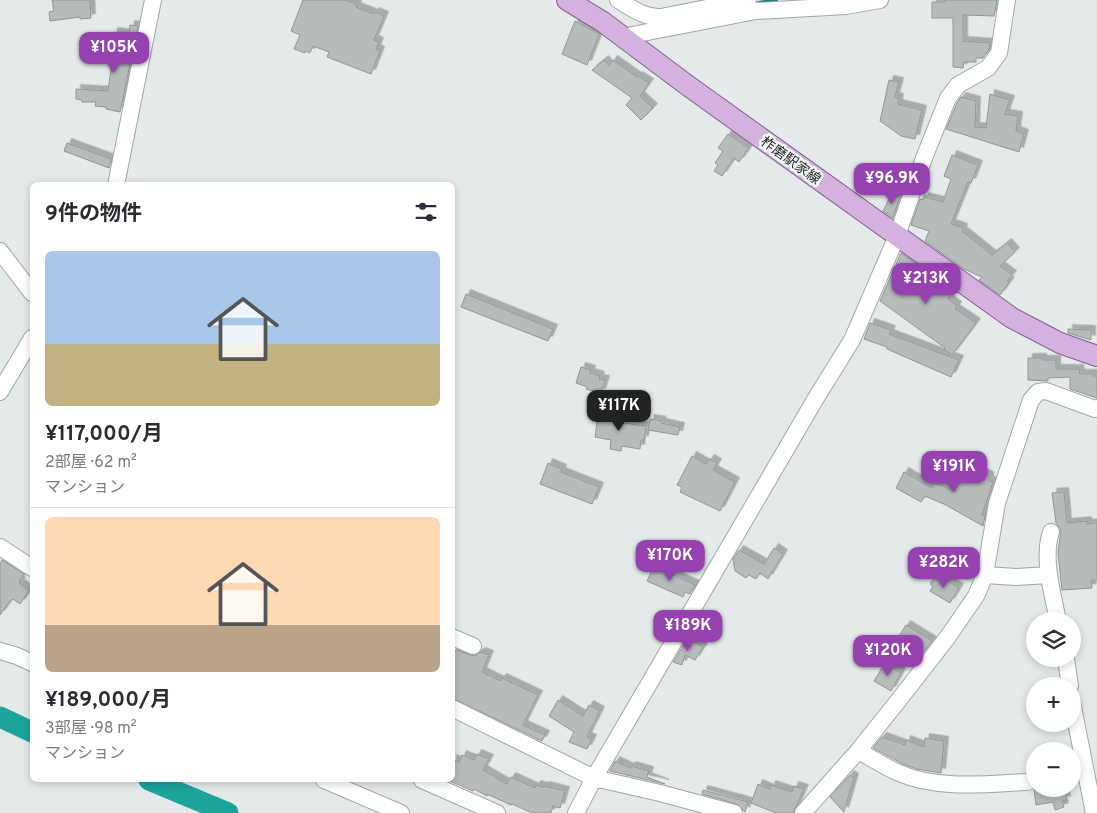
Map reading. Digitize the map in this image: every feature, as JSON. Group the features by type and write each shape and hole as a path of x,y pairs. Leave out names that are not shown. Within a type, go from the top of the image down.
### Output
{"main road":[{"name":"柞磨駅家線","path":"578,3 622,37 1012,318 1060,343 1097,356"}],"street":[{"path":"117,182 153,0"},
{"path":"618,0 651,18 748,0"},
{"path":"622,37 784,4 846,3 880,0"},
{"path":"576,813 594,778 816,398 852,340 897,236 924,158 948,98 958,85 988,68 999,53 1008,0"},
{"path":"0,251 30,289"},
{"path":"0,392 30,341"},
{"path":"803,813 858,751 947,638 976,596 985,575 997,503 1031,400 1038,392 1046,391 1095,409 1097,408"},
{"path":"1051,532 1047,541 1049,576 1056,612"},
{"path":"0,547 30,567"},
{"path":"985,575 1016,577 1049,576"},
{"path":"455,638 473,646"},
{"path":"0,652 17,656 30,662"},
{"path":"455,709 594,778 734,813"},
{"path":"1078,732 1094,813"},
{"path":"858,751 900,774 928,781 961,785 1026,782"},
{"path":"329,782 401,813"},
{"path":"427,782 497,813"}],"building":[{"path":"52,0 90,0 91,18 80,19 80,17 50,21 49,12 54,11"},
{"path":"303,0 346,0 357,5 356,7 384,16 374,40 379,42 376,49 380,51 371,74 327,57 329,52 313,46 310,53 294,49 300,35 291,31"},
{"path":"945,0 997,0 994,16 963,15 963,41 990,43 989,49 983,58 976,58 976,62 964,62 963,68 953,67 953,18 932,18 932,2 945,2"},
{"path":"575,21 599,34 587,65 562,54"},
{"path":"130,25 138,26 120,112 106,109 106,107 95,106 96,102 82,102 82,100 76,99 76,89 108,91 113,54 111,54 113,32 129,34"},
{"path":"604,60 609,66 613,60 649,83 640,96 653,108 641,120 626,105 632,98 592,70"},
{"path":"889,80 899,82 895,97 899,98 898,104 922,110 915,139 901,136 880,121"},
{"path":"990,94 1010,100 1005,114 1018,116 1016,131 1024,134 1019,152 946,129 961,97 976,101 975,127 986,128"},
{"path":"728,134 749,148 739,162 734,158 722,176 714,171 718,165 715,163 723,151 718,148"},
{"path":"67,143 111,159 109,168 64,151"},
{"path":"952,155 978,165 971,183 968,182 951,224 963,228 962,231 992,255 1007,243 1015,252 1000,266 1012,275 1000,295 979,280 982,277 964,269 925,241 929,231 911,225 920,199 923,200 924,197 943,202 951,179 944,176"},
{"path":"893,191 899,199 893,218 883,211"},
{"path":"901,253 944,287 945,285 954,291 948,299 957,306 955,309 976,323 952,355 880,301"},
{"path":"466,294 553,329 548,341 461,307"},
{"path":"870,323 891,330 889,334 959,360 951,377 887,349 887,347 864,339"},
{"path":"1068,329 1091,330 1091,340 1068,333"},
{"path":"1028,358 1056,360 1056,369 1079,369 1080,374 1093,374 1093,376 1097,376 1097,398 1070,389 1070,377 1048,378 1048,381 1028,380"},
{"path":"581,367 591,370 590,373 600,376 599,379 605,380 601,393 586,389 587,387 576,383"},
{"path":"599,409 609,410 608,421 646,426 644,440 641,440 640,449 622,446 621,451 610,449 611,440 595,437"},
{"path":"650,419 680,427 678,435 648,430"},
{"path":"692,456 706,464 710,459 717,463 713,470 735,482 720,511 680,492 682,487 677,485"},
{"path":"548,463 562,469 561,472 599,487 592,504 540,484"},
{"path":"967,467 989,476 989,481 993,482 982,515 985,516 983,526 946,505 925,496 921,502 896,488 904,472 932,488 934,483 955,492 960,476 963,477"},
{"path":"1064,492 1067,523 1087,521 1087,524 1097,524 1097,580 1091,580 1092,588 1062,590 1058,553 1061,530 1056,523 1052,493"},
{"path":"774,548 783,554 768,579 760,573 756,579 749,575 746,578 735,571 733,559 739,550 764,564"},
{"path":"2,560 24,574 19,583 29,591 20,604 13,599 10,601 0,615 0,565"},
{"path":"654,566 695,585 690,594 685,592 683,597 647,581"},
{"path":"936,575 959,588 950,603 930,591 933,586 930,584"},
{"path":"906,625 932,641 922,654 915,650 914,652 896,641"},
{"path":"688,638 703,647 695,660 685,655 682,665 673,662"},
{"path":"456,650 475,656 481,652 489,655 482,672 500,681 502,678 538,695 523,725 545,735 542,741 455,699"},
{"path":"885,663 901,673 891,691 874,681"},
{"path":"558,700 583,716 589,705 600,711 587,737 592,739 587,749 569,742 574,732 549,716"},
{"path":"882,737 905,745 906,740 924,747 925,738 944,741 941,773 917,769 903,764 873,748"},
{"path":"477,754 489,759 483,770 507,784 511,777 535,788 536,785 565,791 560,808 553,806 551,813 532,813 452,782 455,782 455,760 459,762 462,755 474,760"},
{"path":"615,761 630,768 631,766 649,771 647,777 665,784 610,771"},
{"path":"850,775 854,778 844,812 830,797"},
{"path":"758,784 770,789 771,785 792,792 794,786 804,789 793,813 776,813 751,803"},
{"path":"703,790 748,802 745,812 737,804 702,794"},
{"path":"1035,797 1065,797 1066,800 1062,801 1064,807 1055,810 1053,802 1036,805"}],"waterway":[{"path":"759,3 776,0"},
{"path":"0,717 30,731"},
{"path":"154,782 228,813"}]}
